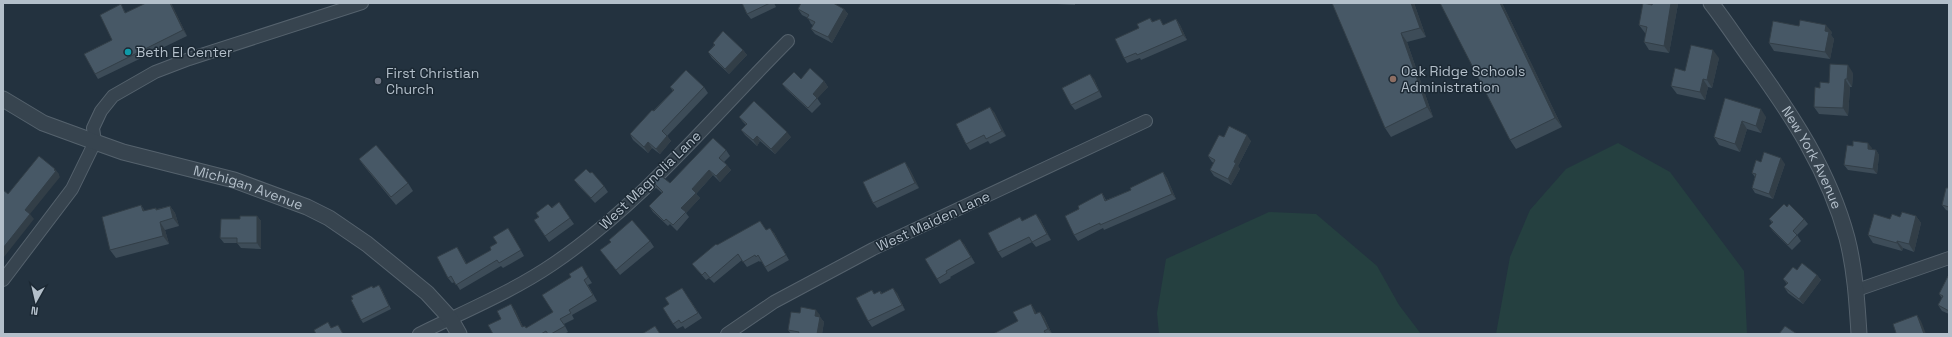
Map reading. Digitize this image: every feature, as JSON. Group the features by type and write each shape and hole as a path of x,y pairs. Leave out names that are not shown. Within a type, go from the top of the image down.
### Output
{"street":[{"path":"3,280 72,189 95,142 93,128 101,111 113,96 155,72 189,59 362,3"},
{"name":"New York Avenue","path":"1711,3 1780,99 1815,154 1831,189 1847,238 1857,290 1859,334"},
{"name":"West Magnolia Lane","path":"419,334 553,264 601,228 641,193 788,41"},
{"name":"Michigan Avenue","path":"4,101 43,123 123,152 234,180 307,206 329,218 367,244 427,293 450,318 459,334"},
{"name":"West Maiden Lane","path":"727,334 774,302 873,249 1146,121"},
{"path":"1857,290 1949,258"}],"green space":[{"path":"1618,143 1670,172 1744,271 1747,334 1496,334 1510,257 1530,210 1566,169"},
{"path":"1269,212 1316,214 1377,266 1399,305 1421,334 1159,334 1157,313 1166,259"}],"building":[{"name":"Beth El Center","path":"146,3 170,3 183,30 95,74 84,54 112,40 100,15 121,4 125,13"},
{"path":"742,3 770,3 747,14"},
{"path":"801,3 833,3 844,9 828,37 811,29 815,22 807,18 809,15 798,9"},
{"name":"Oak Ridge Schools Administration","path":"1332,3 1411,3 1420,28 1401,33 1427,107 1385,128"},
{"path":"1440,3 1500,3 1555,118 1510,140"},
{"path":"1643,3 1652,5 1653,3 1671,3 1664,46 1644,42 1647,27 1639,25"},
{"path":"1150,18 1152,22 1160,19 1163,25 1176,19 1183,35 1137,55 1136,53 1124,58 1115,39 1139,28 1137,24"},
{"path":"1800,20 1826,25 1825,31 1829,32 1825,52 1769,43 1773,21 1799,26"},
{"path":"723,31 743,50 725,69 708,52 715,45 713,43"},
{"path":"1691,45 1713,50 1707,80 1703,79 1700,92 1671,86 1675,68 1685,71"},
{"path":"1830,64 1848,65 1847,79 1845,79 1843,108 1814,107 1815,87 1820,88 1820,82 1829,83"},
{"path":"810,68 824,81 813,94 817,98 808,108 782,84 794,72 801,79"},
{"path":"686,70 704,87 662,131 667,136 656,149 648,142 644,147 630,134 652,110 654,111 674,90 670,87"},
{"path":"1090,74 1099,91 1071,105 1062,88"},
{"path":"1725,98 1761,109 1756,126 1742,121 1735,144 1714,137"},
{"path":"754,101 787,132 771,149 757,136 753,140 741,130 747,124 739,117"},
{"path":"990,107 1002,131 986,139 984,135 966,144 956,124"},
{"path":"1229,126 1247,135 1234,162 1236,163 1228,179 1210,170 1215,160 1208,156 1219,135 1224,137"},
{"path":"713,138 726,150 719,158 727,165 716,176 709,170 692,189 696,193 681,208 686,212 673,225 666,219 664,221 649,206 663,192 653,182 660,175 670,183"},
{"path":"1853,141 1868,143 1868,149 1876,150 1873,169 1844,165 1847,145 1853,146"},
{"path":"376,145 408,183 391,197 359,159"},
{"path":"1764,152 1781,158 1769,194 1752,188 1756,174 1752,173 1756,160 1761,162"},
{"path":"39,156 56,171 25,210 30,214 3,248 3,190 8,194"},
{"path":"905,162 915,183 873,203 863,182"},
{"path":"586,169 590,173 592,172 604,186 591,198 574,180"},
{"path":"1163,172 1172,194 1074,235 1065,216 1079,209 1078,206 1102,193 1105,201 1131,190 1130,188"},
{"path":"1946,188 1949,188 1949,207 1942,205"},
{"path":"559,202 570,218 545,236 534,220 539,217 536,213 548,204 552,208"},
{"path":"1784,204 1787,207 1789,204 1804,219 1793,231 1797,235 1788,245 1769,226 1773,222 1769,219"},
{"path":"141,205 143,211 156,208 156,210 170,206 173,218 160,222 163,236 110,250 102,217"},
{"path":"1902,212 1916,216 1909,244 1897,241 1897,243 1868,235 1874,214 1890,219 1892,214 1900,217"},
{"path":"1036,214 1047,234 1032,242 1029,237 998,252 988,233 1020,217 1022,221"},
{"path":"240,216 257,216 257,243 237,243 237,238 220,238 221,219 240,219"},
{"path":"632,220 650,241 616,270 600,250 611,242 609,240"},
{"path":"760,221 766,230 770,228 786,255 765,267 758,255 756,257 755,255 743,262 738,254 710,278 705,272 702,275 692,264 716,244 717,245"},
{"path":"508,228 521,250 499,263 497,260 456,285 451,276 448,278 437,257 457,247 466,264 491,250 490,247 497,243 493,237"},
{"path":"960,239 971,257 946,271 947,273 937,279 925,259"},
{"path":"1802,263 1817,275 1799,299 1784,287 1788,283 1783,279 1793,267 1797,270"},
{"path":"582,266 588,277 584,280 593,295 569,310 571,313 560,319 565,326 551,334 548,334 546,331 541,334 493,334 488,325 501,319 497,311 511,304 522,327 525,326 526,328 553,312 542,295 571,277 569,274"},
{"path":"1948,276 1949,311 1938,305 1943,296 1939,294"},
{"path":"379,285 389,306 361,320 351,300 353,299 351,296 372,286 373,288"},
{"path":"682,288 698,313 681,323 679,320 673,324 663,308 669,304 665,298"},
{"path":"893,288 902,305 868,321 856,298 872,290 874,294 880,291 881,294"},
{"path":"1031,304 1035,314 1040,312 1048,329 1044,331 1046,334 993,334 1018,321 1013,312"},
{"path":"801,307 816,310 815,316 820,317 817,334 798,334 799,332 788,330 791,312 800,313"},
{"path":"1917,315 1924,334 1895,334 1893,324"},
{"path":"328,322 331,328 338,325 343,334 316,334 314,330"},
{"path":"655,326 660,334 642,334"},
{"path":"1785,326 1797,334 1779,334"}],"place":[{"name":"Beth El Center","path":"128,52"},
{"name":"Oak Ridge Schools Administration","path":"1393,79"},
{"name":"First Christian Church","path":"378,81"}]}
